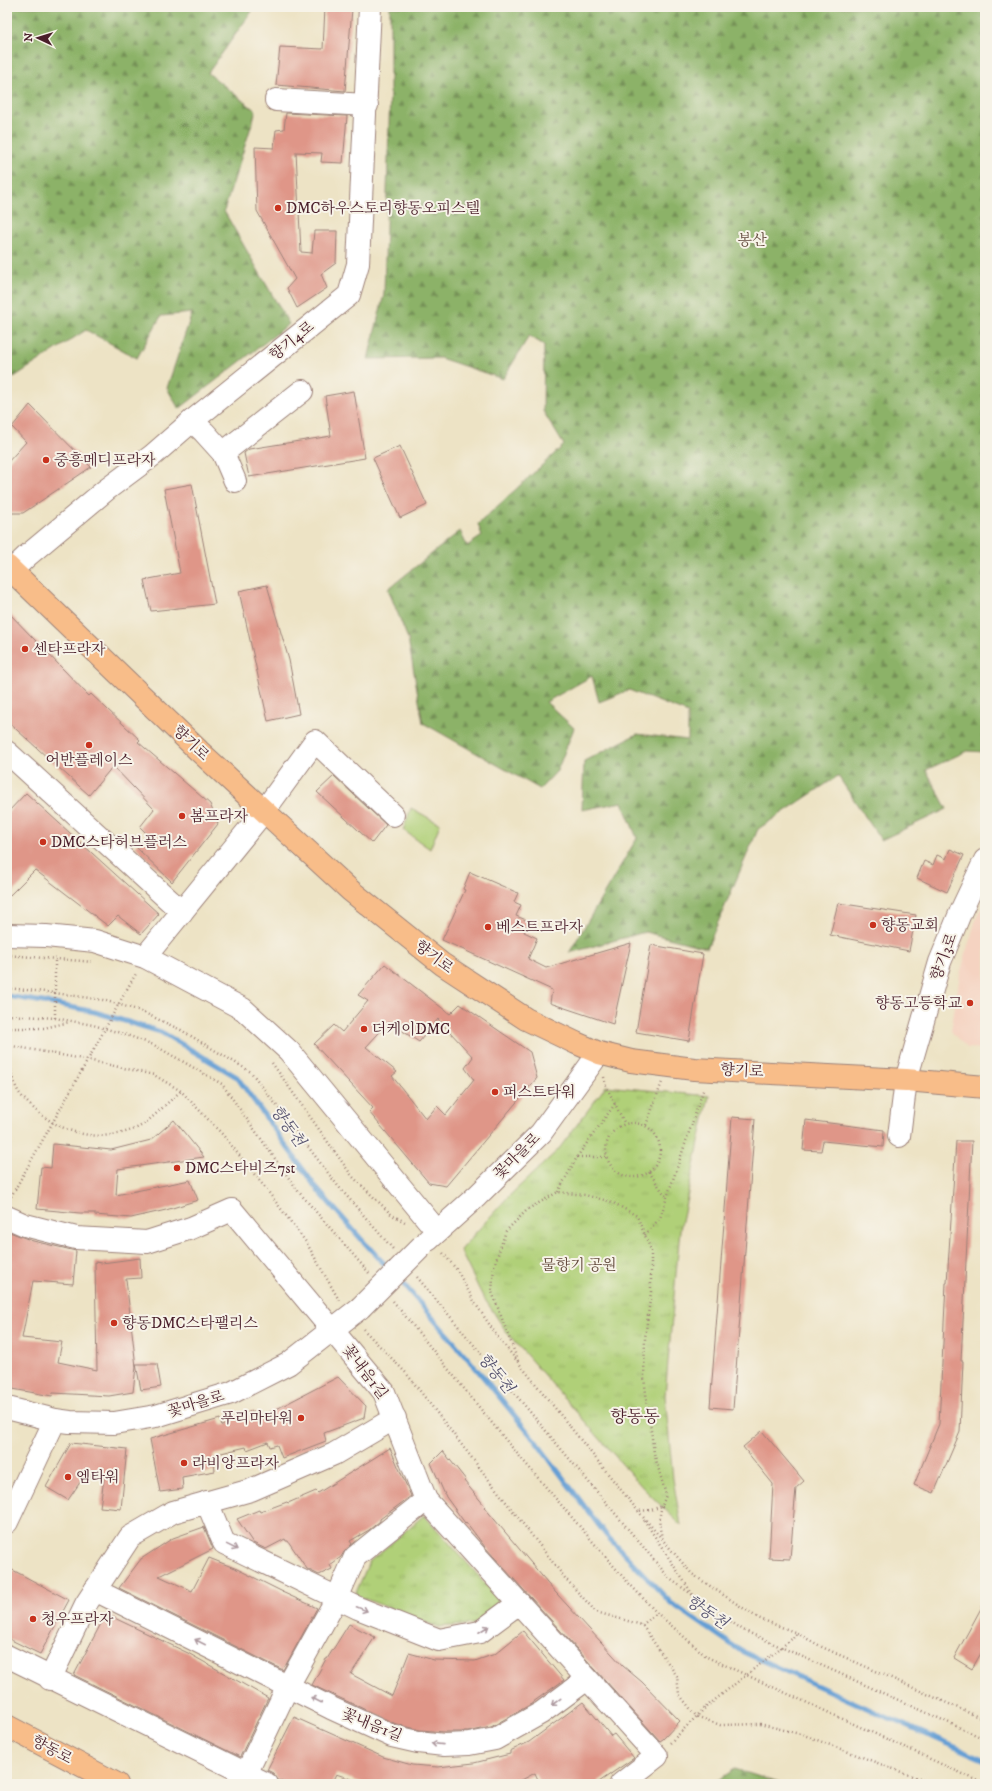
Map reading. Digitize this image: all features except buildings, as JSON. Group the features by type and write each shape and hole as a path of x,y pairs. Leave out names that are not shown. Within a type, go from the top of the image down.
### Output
{"main road":[{"name":"향기로","path":"8,570 199,752 351,891 442,964 526,1019 576,1044 599,1053 631,1061 694,1069 906,1080 985,1087"},
{"name":"향동로","path":"7,1726 118,1784"}],"street":[{"name":"향기4로","path":"8,570 106,490 153,455 192,421 349,295 358,264 370,7"},
{"path":"276,100 366,105"},
{"path":"223,453 302,391"},
{"path":"192,421 223,453 235,481"},
{"path":"139,969 182,912 264,811 315,741 394,815"},
{"path":"7,752 182,912"},
{"name":"향기3로","path":"899,1136 906,1080 940,962 960,911 985,860"},
{"path":"7,935 46,936 95,941 139,969 243,1009 289,1051 437,1231"},
{"name":"꽃마을로","path":"7,1408 55,1420 114,1423 156,1416 231,1393 288,1364 332,1328 361,1317 422,1246 477,1196 541,1133 599,1053"},
{"name":"꽃내음1길","path":"7,1217 25,1225 76,1238 147,1242 191,1228 232,1210 384,1392 426,1500 657,1756"},
{"name":"꽃내음1길","path":"50,1679 86,1604 130,1537 173,1512 251,1490 334,1454 395,1418"},
{"path":"7,1522 55,1420"},
{"path":"246,1774 288,1686 337,1598 355,1557 426,1500"},
{"path":"207,1502 224,1543 337,1598 440,1640 480,1632 519,1603"},
{"name":"꽃내음1길","path":"95,1590 392,1736 418,1742 444,1745 469,1744 495,1739 541,1713 587,1679"},
{"path":"7,1656 50,1679 266,1784"},
{"path":"621,1784 657,1756"}],"path":[{"path":"7,956 97,962"},
{"path":"55,958 55,1018"},
{"path":"7,1204 139,969"},
{"path":"7,988 103,1000 138,1010 181,1030 251,1072 338,1186 394,1250"},
{"path":"7,1015 55,1018 93,1025 154,1045 222,1084 298,1191 373,1278"},
{"path":"7,1028 44,1028 72,1022"},
{"path":"181,1091 139,1126 110,1136 78,1134 53,1124 31,1107 18,1091 10,1070 7,1046 88,1060 154,1076 181,1091 223,1135 263,1185 306,1242 339,1300"},
{"path":"272,1062 352,1176 392,1215 408,1224"},
{"path":"603,1077 606,1086 626,1124"},
{"path":"646,1125 662,1081"},
{"path":"645,1235 660,1218 704,1087"},
{"path":"520,1365 492,1292 494,1266 506,1231 528,1209 558,1192 577,1157 615,1104"},
{"path":"638,1123 646,1125 658,1140 660,1149 659,1157 655,1165 649,1172 641,1176 624,1176 616,1172 606,1157 605,1148 612,1131 626,1124 638,1123"},
{"path":"577,1157 606,1157"},
{"path":"649,1172 667,1198"},
{"path":"558,1192 585,1195 612,1202 637,1216 651,1250 651,1292 645,1338 644,1378 654,1453 666,1495 659,1515 659,1527 663,1542"},
{"path":"443,1253 457,1270 475,1303 497,1336 638,1512 692,1574 758,1618 797,1633 822,1647 985,1720"},
{"path":"414,1274 670,1579 743,1630 985,1739"},
{"path":"388,1296 566,1512 657,1613 707,1657 985,1784"},
{"path":"361,1317 565,1578 596,1612 642,1625 676,1676 679,1694 696,1716 720,1725 760,1724 804,1734 933,1784"},
{"path":"638,1512 651,1510 662,1506"},
{"path":"638,1512 694,1597"},
{"path":"642,1625 657,1613"},
{"path":"657,1756 706,1707 793,1638 797,1633"}],"shaded area":[{"name":"향동고등학교","path":"985,902 985,1049 967,1048 951,1031 960,974 976,919"}],"green space":[{"path":"7,7 255,7 208,73 256,111 224,211 289,324 179,409 167,388 192,313 161,316 137,358 86,330 14,377 7,373"},
{"name":"봉산","path":"390,7 985,7 985,752 967,751 926,770 947,809 881,840 838,776 758,829 707,948 645,932 569,953 637,838 622,802 582,810 584,761 637,734 688,740 688,713 629,690 599,702 592,676 546,702 574,728 557,771 540,789 423,723 408,639 388,589 460,531 467,546 482,536 478,524 564,445 543,411 544,345 529,336 503,379 440,358 368,359 384,294 390,91"},
{"path":"411,808 440,824 430,849 403,830"},
{"name":"물향기 공원","path":"606,1086 709,1096 680,1230 665,1395 673,1479 681,1525 644,1489 508,1334 482,1295 460,1250 508,1197 558,1150"},
{"path":"424,1515 501,1601 474,1624 438,1627 355,1595 369,1562"},
{"path":"735,1769 782,1784 712,1784"}],"waterway":[{"name":"향동천","path":"7,996 95,1012 161,1032 237,1077 317,1189 391,1271"},
{"name":"향동천","path":"398,1278 470,1361 537,1443 606,1535 671,1603 741,1651 985,1760"}],"place":[{"name":"DMC하우스토리향동오피스텔","path":"278,208"},
{"name":"중흥메디프라자","path":"46,460"},
{"name":"센타프라자","path":"25,649"},
{"name":"어반플레이스","path":"89,745"},
{"name":"봄프라자","path":"182,816"},
{"name":"DMC스타허브플러스","path":"43,842"},
{"name":"향동교회","path":"873,925"},
{"name":"베스트프라자","path":"488,927"},
{"name":"향동고등학교","path":"970,1003"},
{"name":"더케이DMC","path":"364,1029"},
{"name":"퍼스트타워","path":"495,1092"},
{"name":"DMC스타비즈7st","path":"177,1168"},
{"name":"향동DMC스타팰리스","path":"114,1323"},
{"name":"푸리마타워","path":"301,1418"},
{"name":"라비앙프라자","path":"184,1463"},
{"name":"엠타워","path":"68,1477"},
{"name":"청우프라자","path":"33,1619"}],"district":[{"name":"향동동","path":"635,1417"}]}
